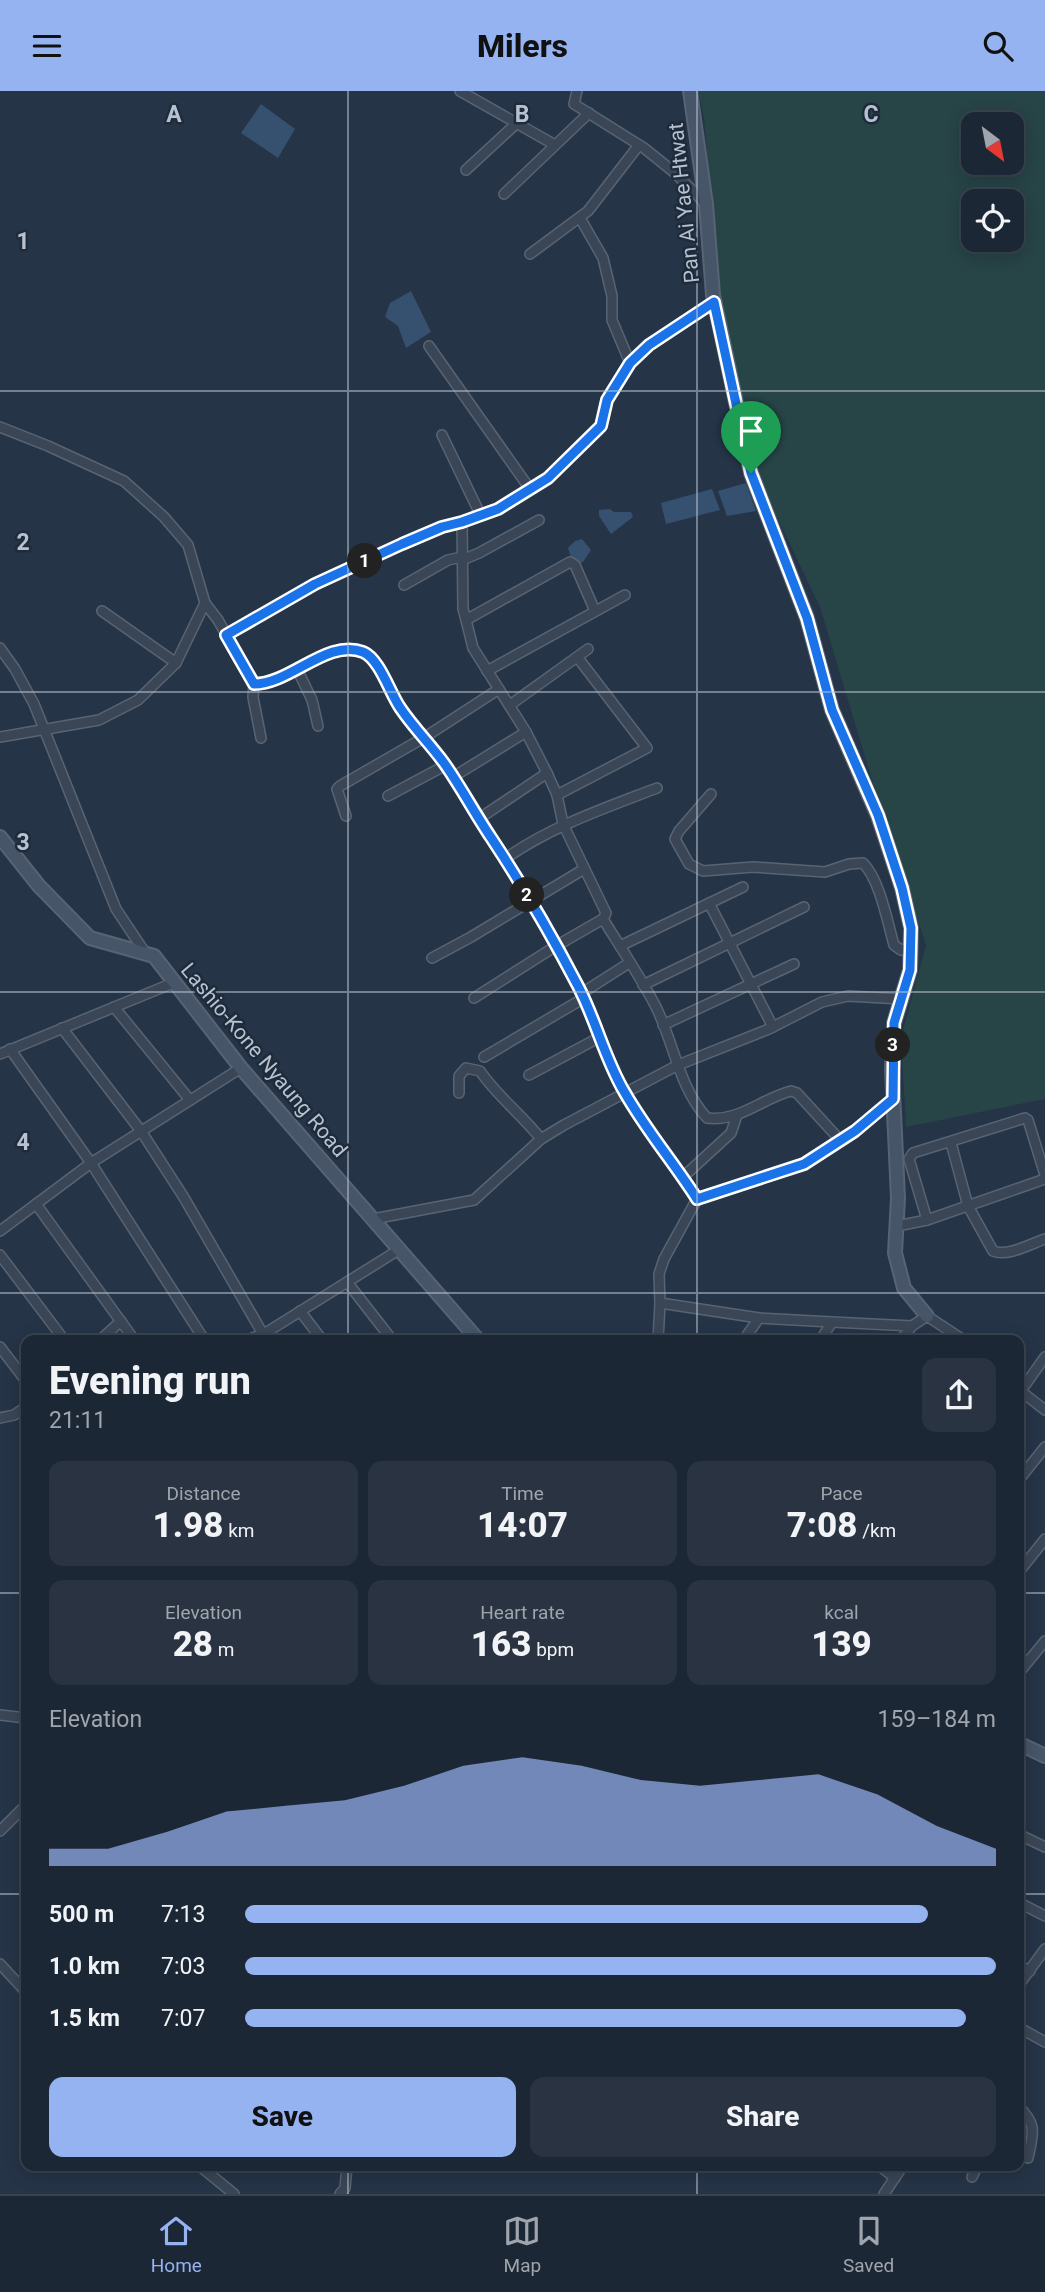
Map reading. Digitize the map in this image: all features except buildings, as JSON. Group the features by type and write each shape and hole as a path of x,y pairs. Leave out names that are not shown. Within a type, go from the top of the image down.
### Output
{"street":[{"path":"460,91 555,145"},
{"path":"577,91 575,104 639,145 674,173 706,204"},
{"name":"Pan Ai Yae Htwat","path":"690,91 706,204 714,302 751,473 807,618 832,710 878,815 902,888 911,928 910,970 894,1023 893,1099 897,1226 895,1253 904,1288 927,1316"},
{"path":"504,194 589,113"},
{"path":"466,170 517,123"},
{"path":"530,254 580,218 639,145"},
{"path":"580,218 603,258 612,296 612,320 630,363"},
{"path":"226,635 315,584 442,527 498,509 548,478 601,426 607,400 630,363 649,345 714,302"},
{"path":"429,346 530,489"},
{"path":"0,427 124,481 164,517 188,545 205,603 254,684 253,697 261,738"},
{"path":"442,435 481,516"},
{"path":"404,585 448,560 462,559 479,553 539,520"},
{"path":"462,522 463,609 473,648 526,732 547,773 557,795 563,824 606,913 603,919 474,998"},
{"path":"466,620 570,562 575,565 595,611"},
{"path":"487,671 625,595"},
{"path":"0,737 100,720 138,700 176,663 205,603"},
{"path":"102,611 176,663"},
{"path":"0,648 34,704 116,909 146,954"},
{"path":"510,705 589,649"},
{"path":"254,684 265,684 313,659 340,650 363,652 373,660 391,695 410,723 425,737 446,765 506,858 583,996 624,1092 697,1199"},
{"path":"557,795 647,748 578,658"},
{"path":"297,669 312,700 317,726"},
{"path":"346,816 337,789 499,689"},
{"path":"453,777 526,732"},
{"path":"388,796 446,765"},
{"path":"480,818 547,773"},
{"path":"506,858 563,824 657,788"},
{"path":"711,794 675,839 690,864 703,871 753,867 825,872 849,864 863,863 871,871 877,884 894,945 901,950 912,948"},
{"name":"Lashio-Kone Nyaung Road","path":"0,837 5,851 90,938 154,956 240,1068 475,1335"},
{"path":"432,958 584,869"},
{"path":"620,946 743,887"},
{"path":"709,903 773,1027"},
{"path":"643,985 804,907"},
{"path":"603,919 656,1007 684,1080 707,1118 720,1120 737,1115 790,1091 797,1093 840,1140"},
{"path":"484,1056 583,996 629,963"},
{"path":"663,1025 794,964"},
{"path":"0,1054 173,983"},
{"path":"373,1219 474,1200 541,1139 678,1065 773,1027 822,1002 848,996 901,999"},
{"path":"114,1007 190,1100"},
{"path":"62,1028 141,1131 183,1196 263,1333"},
{"path":"529,1075 600,1037"},
{"path":"10,1049 91,1163 201,1335"},
{"path":"0,1231 91,1163 240,1068"},
{"path":"459,1093 459,1076 466,1068 480,1070 487,1083 526,1120 541,1139"},
{"path":"658,1335 659,1274 664,1259 697,1199 804,1164 855,1131 893,1099"},
{"path":"682,1178 731,1133 737,1115"},
{"path":"897,1226 927,1220 1045,1177 1028,1120 1025,1118 910,1156 927,1220"},
{"path":"951,1143 968,1206 989,1246 999,1254 1045,1239"},
{"path":"36,1204 131,1335"},
{"path":"258,1335 400,1249"},
{"path":"0,1255 60,1335"},
{"path":"347,1282 388,1335"},
{"path":"660,1303 759,1318 912,1326"},
{"path":"300,1311 318,1335"},
{"path":"905,1335 912,1326 927,1316 956,1335"},
{"path":"747,1335 759,1318"},
{"path":"106,1335 121,1321"},
{"path":"824,1335 832,1322"},
{"path":"0,1347 21,1374"},
{"path":"1024,1385 1045,1357"},
{"path":"1024,1395 1045,1410"},
{"path":"0,1418 21,1410"},
{"path":"1024,1473 1045,1447"},
{"path":"1024,1565 1045,1539"},
{"path":"1024,1667 1045,1641"},
{"path":"0,1715 21,1717"},
{"path":"1024,1745 1044,1753"},
{"path":"0,1831 21,1810"},
{"path":"1024,1837 1045,1847"},
{"path":"1024,1905 1045,1916"},
{"path":"1024,1978 1045,1949"},
{"path":"0,1964 21,1987"},
{"path":"1024,1968 1030,1971"},
{"path":"1024,2030 1045,2042"},
{"path":"1024,2112 1034,2129 1028,2158"},
{"path":"206,2171 234,2194"},
{"path":"340,2194 345,2189 347,2171"},
{"path":"886,2171 895,2178"},
{"path":"884,2194 899,2171"},
{"path":"972,2178 975,2171"}],"green space":[{"path":"698,91 1045,91 1045,1099 906,1127 901,1038 926,945 871,777 820,607 755,471 719,303 704,118"}],"water":[{"path":"261,104 295,129 278,158 241,133"},
{"path":"411,291 431,332 406,348 398,326 385,317 390,303"},
{"path":"746,483 756,511 727,516 718,491"},
{"path":"712,489 720,510 666,524 661,503"},
{"path":"610,509 614,512 631,512 633,517 611,534 599,516 599,510"},
{"path":"582,539 591,550 583,562 577,565 568,548 575,541"}],"route":[{"path":"714,302 751,473 807,618 832,710 878,815 902,888 911,928 912,948 910,970 894,1023 893,1099 855,1131 804,1164 697,1199 624,1092 579,987 521,882 446,765 410,723 391,695 373,660 363,652 340,650 313,659 265,684 254,684 226,635 315,584 442,527 498,509 548,478 601,426 607,400 630,363 649,345 714,302"}]}
